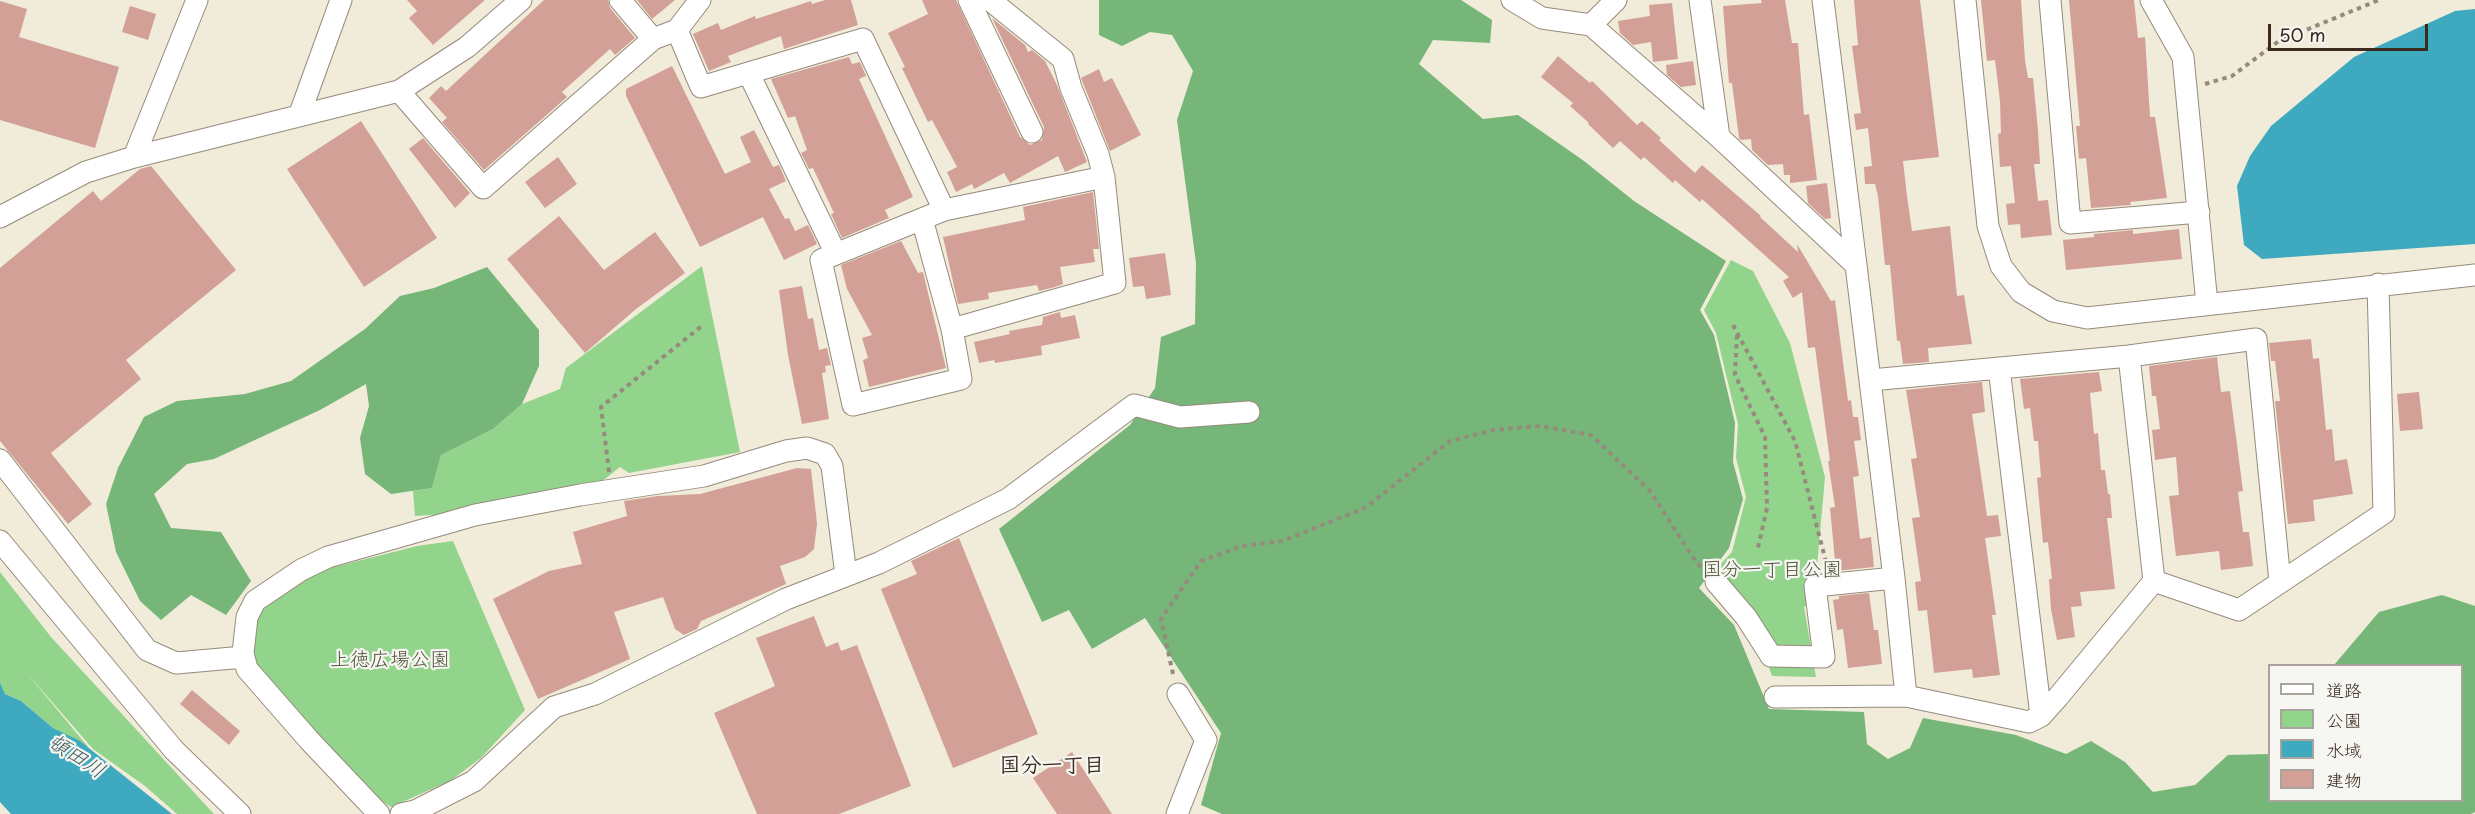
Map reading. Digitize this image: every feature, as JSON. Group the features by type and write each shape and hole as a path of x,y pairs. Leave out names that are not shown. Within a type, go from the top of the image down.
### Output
{"street":[{"path":"134,157 197,0"},
{"path":"299,116 341,0"},
{"path":"0,217 86,172 134,157 399,91 467,47 521,0"},
{"path":"620,0 653,39"},
{"path":"399,91 483,188 653,39 677,30 700,0"},
{"path":"969,0 1032,132"},
{"path":"952,329 1115,283 1104,177 1098,154 1071,88 1063,59 990,0"},
{"path":"1512,0 1542,18 1591,25 1719,137 1856,265"},
{"path":"1591,25 1616,0"},
{"path":"1700,0 1719,137"},
{"path":"1823,0 1871,380 1906,696"},
{"path":"1965,0 1988,226 2001,266 2021,292 2053,311 2087,318 2475,275"},
{"path":"2050,0 2070,223 2199,212"},
{"path":"2151,0 2183,57 2207,304"},
{"path":"677,30 701,87 863,39 944,210"},
{"path":"749,74 836,254"},
{"path":"922,219 952,329 961,379 853,405 820,260 944,210 1104,177"},
{"path":"2154,581 2239,610 2384,513 2378,284"},
{"path":"1871,380 2129,356 2256,339 2280,582"},
{"path":"1775,697 1906,696 2029,722 2041,716 2154,581 2129,356"},
{"path":"1999,368 2041,716"},
{"path":"401,814 415,811 474,781 554,707 595,694 786,599 879,562 1008,499 1134,405 1180,417 1249,412"},
{"path":"379,814 309,740 247,669 244,657 247,617 255,601 301,570 328,557 475,515 704,476 786,451 807,448 825,454 832,466 846,575"},
{"path":"0,460 147,650 176,663 244,657"},
{"path":"0,541 174,750 240,814"},
{"path":"1716,582 1746,617 1771,656 1824,657 1815,586 1894,578"},
{"path":"1177,814 1206,741 1178,694"}],"path":[{"path":"2187,89 2232,76 2279,41 2379,0"},
{"path":"612,490 601,406 703,325"},
{"path":"1733,325 1795,441 1832,584"},
{"path":"1737,332 1735,375 1765,436 1767,508 1757,552"},
{"path":"1178,694 1161,619 1201,561 1242,546 1282,541 1365,508 1450,441 1494,430 1540,426 1590,435 1650,491 1696,562 1716,582"}],"green space":[{"path":"1099,0 1461,0 1492,20 1490,43 1433,40 1419,64 1483,119 1518,115 1584,161 1634,201 1726,261 1700,310 1714,335 1735,423 1733,462 1743,499 1729,548 1699,588 1734,625 1769,709 1864,712 1867,744 1888,759 1910,748 1923,718 2016,735 2066,754 2091,741 2125,762 2153,792 2195,785 2228,755 2268,754 2268,802 2463,802 2463,664 2335,664 2379,612 2442,595 2475,606 2475,812 2471,814 1222,814 1201,805 1221,733 1145,618 1092,649 1069,610 1042,622 999,529 1130,425 1155,388 1161,337 1195,324 1196,263 1177,120 1193,71 1172,35 1150,32 1122,46 1099,35"},
{"name":"国分一丁目公園","path":"1731,260 1753,271 1790,343 1825,477 1814,600 1804,607 1816,677 1772,676 1750,613 1714,571 1732,552 1746,497 1736,458 1738,424 1716,333 1704,310"},
{"path":"702,266 740,452 629,473 620,467 596,486 446,514 415,516 413,491 432,488 441,455 493,429 522,404 560,389 566,368"},
{"path":"487,267 539,330 539,366 522,404 493,429 441,455 432,488 391,494 365,474 360,438 369,406 366,384 320,410 214,459 187,464 154,494 171,528 221,532 251,581 226,615 191,595 161,620 140,601 116,552 106,504 118,468 144,417 177,401 245,394 291,381 365,329 400,296 434,288"},
{"name":"上徳広場公園","path":"453,541 525,710 481,758 450,781 391,807 375,797 259,671 250,639 259,606 318,571 417,546"},
{"path":"0,572 51,637 214,814 177,814 145,786 93,749 25,671 89,748 53,728 21,701 5,694 0,686"}],"water":[{"path":"2475,9 2475,244 2262,259 2244,245 2237,186 2250,156 2271,126 2354,57 2455,11"},
{"name":"頓田川","path":"0,683 5,694 21,701 53,728 80,741 172,814 11,814 0,802"}],"building":[{"path":"407,0 485,0 433,45 409,18 417,11"},
{"path":"544,0 608,0 610,8 635,38 615,55 610,49 562,92 567,97 484,170 442,122 447,118 429,98 441,86 446,91"},
{"path":"637,0 675,0 652,19"},
{"path":"825,0 851,0 858,25 784,49 781,36 728,56 731,62 709,71 693,34 718,23 721,30 755,16 756,19 811,1 812,4"},
{"path":"922,0 956,0 1020,137 1030,145 1042,140 1044,127 992,18 1025,45 1028,52 1032,50 1045,61 1057,85 1087,162 1065,172 1058,156 1010,183 1004,173 974,189 972,184 956,192 947,172 957,167 932,120 928,122 888,33 928,14"},
{"path":"1761,0 1785,0 1792,43 1798,43 1804,115 1809,114 1817,180 1790,183 1790,175 1784,175 1783,164 1768,165 1752,150 1751,139 1741,140 1739,138 1732,83 1729,83 1723,6 1762,3"},
{"path":"1854,0 1920,0 1939,157 1903,161 1912,231 1950,226 1957,296 1964,295 1972,344 1928,348 1929,362 1903,364 1900,341 1897,341 1890,265 1885,265 1878,196 1875,184 1865,184 1864,167 1872,166 1868,128 1856,130 1854,114 1861,113 1852,46 1858,45"},
{"path":"1981,0 2021,0 2025,60 2028,78 2033,78 2038,131 2040,164 2034,164 2038,201 2048,200 2052,235 2021,238 2020,224 2008,225 2006,204 2015,203 2011,166 2000,167 1998,134 2001,133 2000,101 1995,60 1987,61"},
{"path":"2069,0 2134,0 2138,38 2145,37 2150,117 2155,117 2167,198 2130,202 2131,205 2091,208 2086,158 2079,159 2076,126 2080,126"},
{"path":"0,1 27,9 19,37 119,67 95,148 0,120"},
{"path":"1672,3 1678,59 1653,62 1651,42 1633,45 1620,33 1618,21 1650,16 1649,5"},
{"path":"130,6 156,14 148,40 122,32"},
{"path":"1558,56 1590,83 1592,81 1637,125 1642,121 1695,173 1702,165 1761,216 1798,252 1797,244 1831,301 1835,300 1848,401 1851,400 1853,417 1858,417 1861,440 1854,441 1859,476 1853,477 1860,539 1871,537 1874,567 1836,571 1830,508 1835,507 1828,461 1830,461 1815,347 1808,348 1802,292 1793,298 1783,281 1789,277 1702,199 1700,202 1675,180 1673,183 1644,157 1641,160 1620,141 1613,148 1588,124 1570,106 1573,103 1541,77"},
{"path":"849,57 852,64 860,62 866,76 859,79 913,197 885,210 889,218 842,238 831,214 834,213 813,168 809,169 801,153 807,150 795,116 788,118 771,79"},
{"path":"1693,61 1696,85 1681,87 1667,75 1666,65"},
{"path":"672,66 725,174 751,162 740,137 754,130 773,167 779,165 786,181 769,189 785,219 789,218 795,231 808,225 817,244 784,260 763,217 700,247 626,96 626,89"},
{"path":"1099,69 1104,82 1112,78 1141,135 1110,151 1081,78"},
{"path":"361,121 437,238 364,287 287,169"},
{"path":"423,138 470,193 455,208 409,149"},
{"path":"558,157 577,184 545,208 525,182"},
{"path":"151,166 236,270 126,360 141,379 51,453 92,504 68,524 0,441 0,268 93,191 101,201 140,169"},
{"path":"1827,183 1831,218 1825,219 1808,203 1806,186"},
{"path":"1093,192 1099,249 1093,249 1095,262 1060,267 1063,284 1055,287 1039,291 1037,285 988,293 989,299 958,304 943,237 1025,220 1023,207"},
{"path":"559,216 604,270 655,232 685,273 636,309 585,353 507,259"},
{"path":"2179,229 2182,259 2066,270 2063,240 2133,230 2133,234"},
{"path":"901,241 918,273 923,272 946,368 869,387 863,360 868,358 862,338 872,335 847,289 841,265"},
{"path":"1165,253 1171,295 1146,299 1144,286 1133,287 1129,258"},
{"path":"802,286 808,319 813,318 819,350 827,348 831,365 825,366 826,372 822,373 829,419 802,424 788,355 779,290"},
{"path":"1060,312 1061,318 1075,315 1080,338 1041,346 1042,355 995,363 994,360 979,363 974,342 1010,334 1009,331 1042,325 1043,317"},
{"path":"2311,339 2313,359 2319,358 2326,430 2332,429 2335,461 2347,459 2353,494 2313,500 2315,521 2288,524 2275,401 2280,401 2275,361 2271,361 2269,343"},
{"path":"2217,357 2221,392 2230,391 2243,491 2238,492 2243,532 2249,532 2253,566 2221,570 2219,551 2176,556 2169,496 2179,495 2176,457 2155,460 2152,430 2160,429 2156,396 2152,396 2149,366"},
{"path":"2099,372 2102,391 2090,393 2094,434 2098,433 2101,470 2105,470 2108,494 2110,494 2112,518 2107,518 2115,589 2080,592 2082,606 2071,607 2075,637 2057,640 2051,609 2049,579 2052,579 2048,542 2043,543 2037,478 2041,477 2038,441 2034,441 2030,408 2024,409 2020,379"},
{"path":"1982,382 1985,412 1972,414 1987,516 1998,515 2001,536 1985,538 1996,615 1992,615 2000,675 1973,678 1972,669 1934,673 1927,610 1918,611 1915,582 1921,581 1912,518 1920,517 1911,459 1917,458 1906,390"},
{"path":"2419,392 2423,429 2400,431 2397,394"},
{"path":"797,468 811,469 817,524 814,549 805,557 780,566 786,584 701,621 697,629 684,635 675,629 663,597 614,612 630,659 538,699 493,599 549,571 582,564 573,532 627,516 624,501 658,496 700,494"},
{"path":"959,538 1038,734 953,768 881,589 917,574 911,561"},
{"path":"1869,593 1874,630 1878,630 1882,664 1848,668 1843,629 1837,630 1833,600 1839,599 1839,596"},
{"path":"814,616 826,647 838,642 841,651 857,645 911,786 839,814 757,814 714,713 775,686 756,638"},
{"path":"192,690 240,731 229,745 180,704"},
{"path":"1072,752 1112,814 1057,814 1033,778"}],"district":[{"name":"国分一丁目","path":"1052,766"}]}
